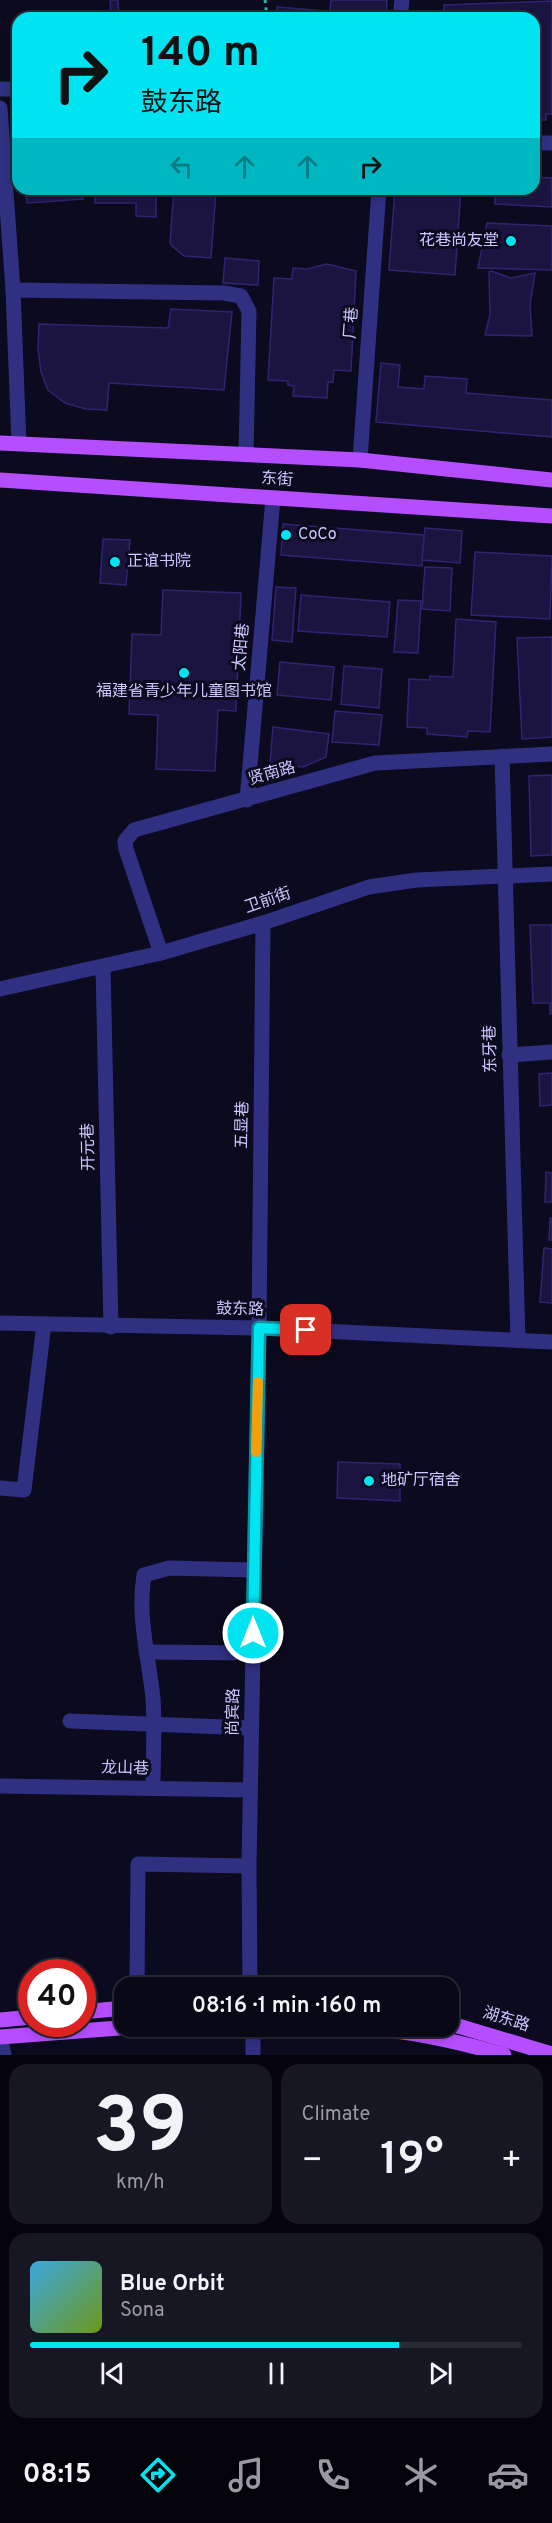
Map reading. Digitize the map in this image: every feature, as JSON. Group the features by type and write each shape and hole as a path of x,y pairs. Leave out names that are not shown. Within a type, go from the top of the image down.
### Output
{"main road":[{"name":"东街","path":"0,443 360,460 552,480"},
{"name":"东街","path":"0,480 552,516"},
{"path":"96,2011 114,2009"},
{"path":"0,2020 18,2018"},
{"name":"湖东路","path":"459,2026 552,2054"},
{"path":"0,2037 114,2028"},
{"name":"湖东路","path":"434,2037 504,2055"}],"street":[{"path":"0,108 14,290 20,444"},
{"name":"厂巷","path":"360,460 379,195"},
{"path":"14,290 224,293 241,296 248,305 249,311 246,455"},
{"name":"太阳巷","path":"247,800 273,498"},
{"name":"贤南路","path":"161,952 126,849 126,841 134,830 375,763 552,754"},
{"name":"东牙巷","path":"502,756 518,1340"},
{"name":"卫前街","path":"0,990 161,952 263,923 369,886 416,880 506,874 552,874"},
{"name":"五显巷","path":"259,1328 263,923"},
{"name":"开元巷","path":"103,967 111,1327"},
{"path":"509,1055 552,1053"},
{"name":"鼓东路","path":"0,1323 111,1327 259,1328 552,1342"},
{"path":"0,1488 24,1490 44,1324"},
{"name":"尚宾路","path":"250,1977 253,1570 259,1328"},
{"path":"153,1787 153,1723 147,1652 142,1629 141,1591 144,1575 169,1568 253,1570"},
{"path":"147,1652 253,1653"},
{"path":"70,1721 251,1728"},
{"name":"龙山巷","path":"0,1786 250,1790"},
{"path":"136,1977 138,1864 249,1866"},
{"path":"0,2037 4,2055"},
{"path":"253,2037 253,2055"}],"building":[{"path":"110,0 118,0 119,12 111,12"},
{"path":"331,0 387,0 386,12 330,12"},
{"path":"552,1 552,114 546,114 546,120 540,120 540,12 444,12 444,5"},
{"path":"277,7 326,11 326,12 277,12"},
{"path":"540,177 552,178 552,207 495,204 495,195 540,195"},
{"path":"26,195 83,195 83,199 27,203"},
{"path":"95,195 156,195 156,217 136,216 136,203 95,203"},
{"path":"174,195 216,195 211,258 184,256 170,242"},
{"path":"395,195 461,195 455,275 389,270"},
{"path":"487,223 552,226 552,270 478,268"},
{"path":"225,258 259,261 258,285 223,283"},
{"path":"327,264 356,271 351,371 334,370 333,382 328,382 327,398 293,396 294,386 288,385 288,381 268,380 274,278 292,279 293,268 307,269"},
{"path":"489,272 511,278 535,273 530,305 532,336 485,335 490,315"},
{"path":"171,309 232,312 224,390 109,383 107,410 86,409 65,403 48,390 41,372 38,348 39,324 168,328"},
{"path":"381,363 400,365 398,387 424,389 425,376 467,379 466,393 552,400 552,437 376,422"},
{"path":"283,524 424,535 422,566 281,555"},
{"path":"425,528 462,531 460,563 422,560"},
{"name":"正谊书院","path":"103,539 130,540 126,585 100,583"},
{"path":"475,552 552,556 550,619 471,615"},
{"path":"425,567 452,568 450,611 422,609"},
{"path":"276,587 296,588 292,642 272,640"},
{"name":"福建省青少年儿童图书馆","path":"163,590 241,593 236,711 218,710 215,771 156,769 158,715 129,714 132,634 161,635"},
{"path":"301,595 390,602 387,637 298,631"},
{"path":"398,600 421,601 418,653 394,652"},
{"path":"456,619 496,622 490,732 468,731 467,737 427,734 427,728 407,727 409,679 430,680 430,676 453,677"},
{"path":"552,637 552,737 522,739 517,638"},
{"path":"280,662 334,667 331,700 277,695"},
{"path":"344,666 382,669 379,708 341,704"},
{"path":"335,711 382,715 379,745 332,742"},
{"path":"273,727 329,734 326,757 303,767 270,763"},
{"path":"552,775 552,855 531,856 529,776"},
{"path":"530,925 552,925 552,1014 550,1014 550,1003 533,1003"},
{"path":"552,1073 552,1105 540,1106 539,1074"},
{"path":"546,1172 552,1173 552,1202 545,1202"},
{"path":"550,1218 552,1218 552,1240 549,1240"},
{"path":"544,1248 552,1249 552,1303 540,1302"},
{"name":"地矿厅宿舍","path":"338,1462 400,1464 400,1501 337,1498"}],"slow traffic":[{"path":"256,1452 258,1382"}],"place":[{"name":"花巷尚友堂","path":"511,241"},
{"name":"CoCo","path":"286,535"},
{"name":"正谊书院","path":"115,562"},
{"name":"福建省青少年儿童图书馆","path":"184,673"},
{"name":"地矿厅宿舍","path":"369,1481"}],"route":[{"path":"253,1633 259,1328 306,1330"}]}
